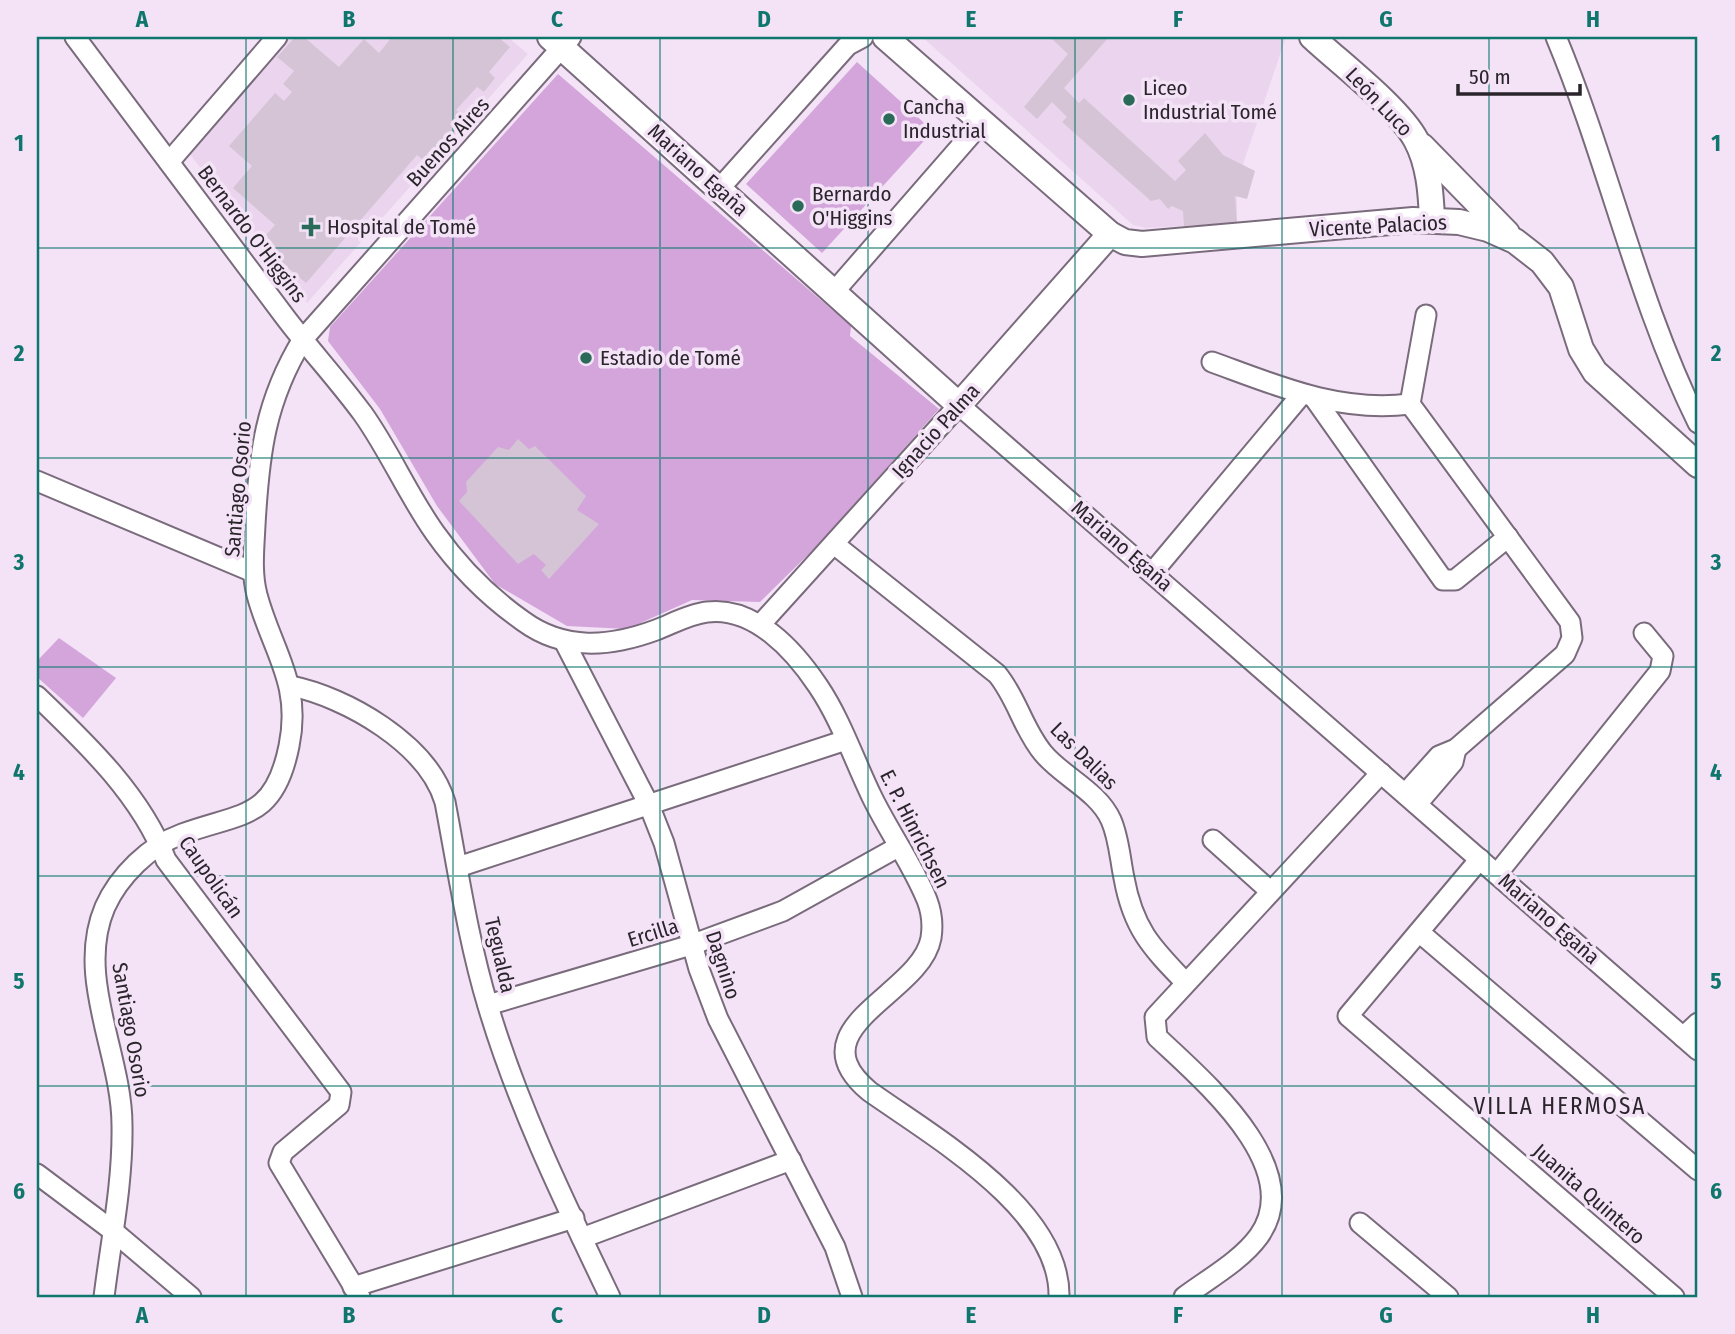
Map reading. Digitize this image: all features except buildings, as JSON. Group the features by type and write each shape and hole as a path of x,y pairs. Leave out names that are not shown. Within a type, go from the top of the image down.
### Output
{"main road":[{"path":"885,37 1110,234"},
{"name":"León Luco","path":"1312,37 1386,106 1415,138 1427,171 1432,220"},
{"name":"Mariano Egaña","path":"561,40 719,189 959,405"},
{"path":"1415,138 1515,241"},
{"name":"Vicente Palacios","path":"1110,234 1125,242 1142,244 1432,220 1473,224 1515,241 1542,262 1561,287 1581,349 1595,372 1698,466"},
{"name":"Ignacio Palma","path":"959,405 1110,234"}],"street":[{"name":"Bernardo O'Higgins","path":"75,37 376,432 420,509 451,553 482,587 521,620 564,641 589,645 613,643 706,612 739,615 760,625"},
{"path":"169,162 277,37"},
{"path":"719,189 848,46 863,37"},
{"path":"1556,37 1585,107 1657,331 1698,423"},
{"name":"Buenos Aires","path":"303,339 561,40"},
{"path":"834,293 982,122"},
{"path":"1411,799 1439,756 1456,749 1565,654 1572,638 1570,622 1410,404 1426,315"},
{"name":"Santiago Osorio","path":"104,1297 122,1145 122,1106 98,990 96,949 101,918 111,896 139,862 160,844 200,827 233,820 264,802 279,776 289,746 293,716 290,686 260,606 253,572 263,436 278,386 303,339"},
{"path":"1212,362 1309,397 1368,407 1410,404"},
{"path":"1309,397 1443,580 1455,580 1508,537"},
{"path":"1152,573 1309,397"},
{"name":"Ignacio Palma","path":"760,625 959,405"},
{"name":"Mariano Egaña","path":"959,405 1698,1050"},
{"path":"37,481 253,572"},
{"name":"Las Dalias","path":"834,544 997,674 1044,753 1102,805 1114,828 1128,902 1138,926 1156,953 1185,982"},
{"name":"E. P. Hinrichsen","path":"760,625 796,658 817,684 898,847 928,901 932,923 929,946 910,975 854,1026 846,1040 845,1057 862,1086 960,1155 1006,1193 1031,1225 1053,1264 1059,1297"},
{"path":"1497,874 1660,671 1663,656 1644,633"},
{"name":"Dagnino","path":"564,641 649,805 671,863 691,945 722,1028 835,1247 852,1297"},
{"name":"Tegualda","path":"290,686 324,694 356,709 425,765 442,792 488,1005 521,1100 610,1297"},
{"name":"Caupolicán","path":"37,696 90,748 153,828 166,860 341,1092 339,1105 283,1152 279,1159 280,1167 356,1292"},
{"path":"458,867 846,740"},
{"path":"1184,1297 1247,1250 1258,1237 1268,1213 1269,1192 1261,1159 1242,1122 1157,1037 1153,1025 1158,1011 1381,773"},
{"path":"1213,840 1270,891"},
{"name":"Ercilla","path":"488,1005 691,945 805,901 898,847"},
{"path":"1480,859 1419,932 1698,1170"},
{"name":"Juanita Quintero","path":"1419,932 1348,1016 1674,1297"},
{"path":"1683,1037 1698,1023"},
{"path":"582,1238 790,1160"},
{"path":"37,1174 113,1231 191,1297"},
{"path":"356,1292 574,1218"},
{"path":"1360,1223 1437,1294"}],"shaded area":[{"name":"Hospital de Tomé","path":"289,37 508,37 528,54 307,303 188,152"},
{"name":"Liceo Industrial Tomé","path":"922,37 1286,37 1237,182 1237,223 1146,228 1133,225"},
{"path":"857,62 933,131 822,253 746,184"},
{"name":"Estadio de Tomé","path":"558,74 851,326 850,336 939,409 822,541 760,602 692,600 627,629 567,626 495,584 437,506 380,409 328,341 330,327"},
{"path":"59,638 116,678 83,718 37,677 37,661"}],"place":[{"name":"Liceo Industrial Tomé","path":"1129,100"},
{"name":"Cancha Industrial","path":"889,119"},
{"name":"Bernardo O'Higgins","path":"798,206"},
{"name":"Hospital de Tomé","path":"311,227"},
{"name":"Estadio de Tomé","path":"586,358"}],"district":[{"name":"VILLA HERMOSA","path":"1560,1106"}]}
